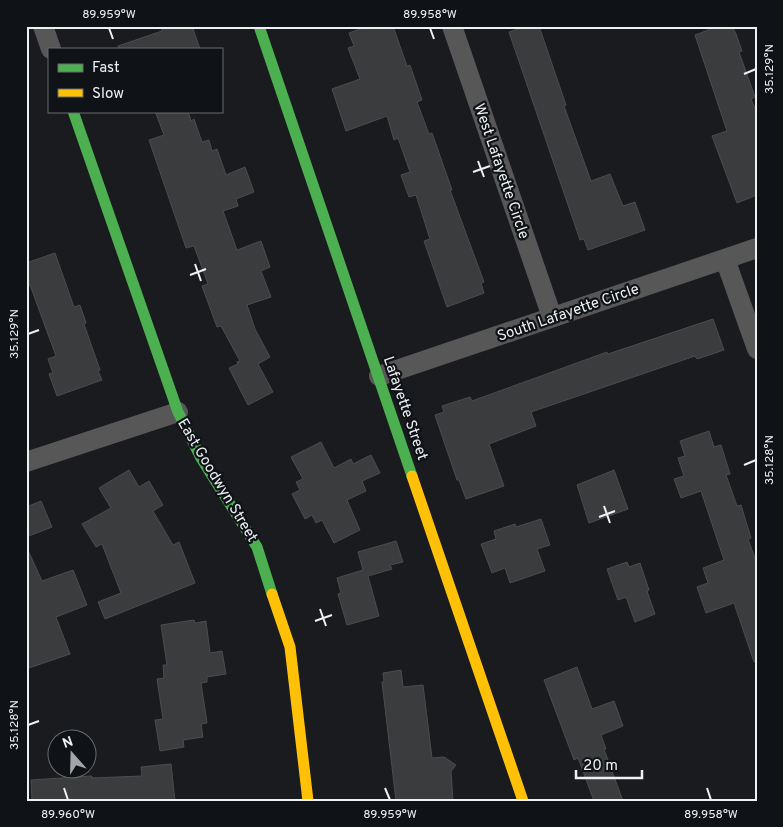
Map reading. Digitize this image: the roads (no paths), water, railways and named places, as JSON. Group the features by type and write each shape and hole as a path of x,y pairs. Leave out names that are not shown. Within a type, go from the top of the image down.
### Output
{"street":[{"path":"43,26 51,48"},
{"name":"Lafayette Street","path":"259,26 523,801"},
{"name":"West Lafayette Circle","path":"452,26 552,317"},
{"name":"East Goodwyn Street","path":"73,112 178,412 201,458 257,547 290,647 308,801"},
{"name":"South Lafayette Circle","path":"379,376 757,248"},
{"path":"726,259 757,349"},
{"path":"26,462 178,412"}]}
